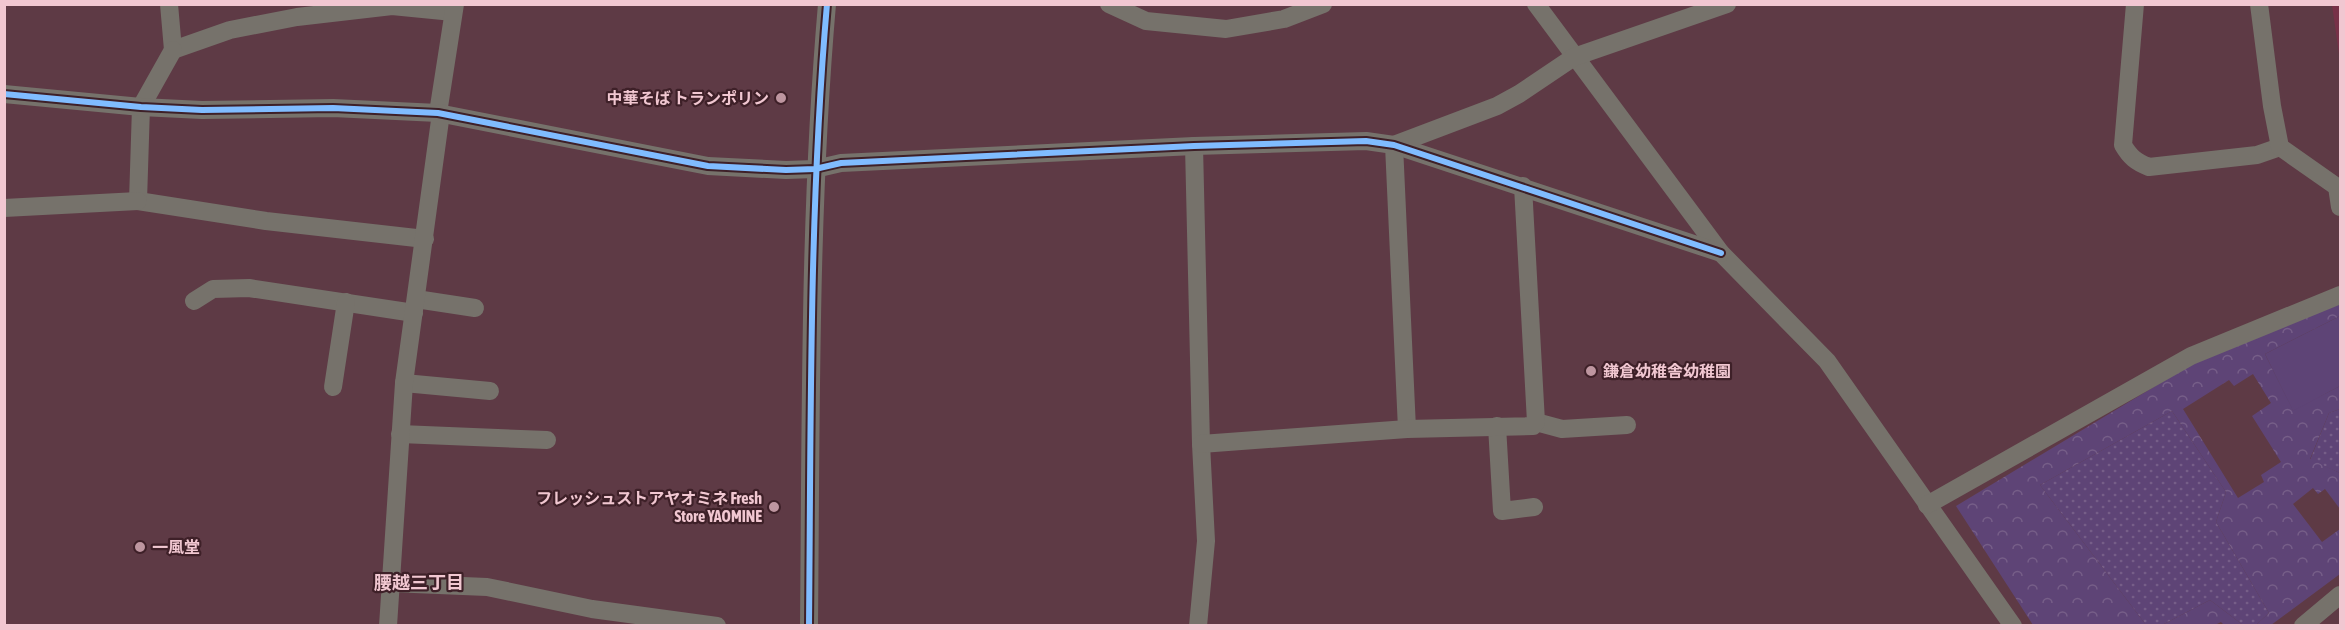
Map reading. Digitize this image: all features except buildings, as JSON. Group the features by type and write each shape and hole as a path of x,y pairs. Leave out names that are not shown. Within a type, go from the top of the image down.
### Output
{"street":[{"path":"138,201 141,107 173,50 169,4"},
{"path":"809,626 815,169 827,4"},
{"path":"1109,4 1146,21 1226,29 1284,19 1323,4"},
{"path":"1536,4 1721,253 1827,361 2013,626"},
{"path":"1394,145 1497,106 1574,57 1727,4"},
{"path":"2135,4 2123,145 2129,155 2138,163 2149,167 2257,155 2280,147"},
{"path":"2259,4 2272,105 2280,147 2337,188 2340,207"},
{"path":"173,50 230,30 297,17 392,5 454,8 404,383 388,626"},
{"path":"4,94 141,107 202,110 333,108 440,113 708,166 786,170 815,169 841,163 1194,146 1366,141 1394,145 1721,253"},
{"path":"1394,145 1407,429"},
{"path":"1194,146 1201,444 1206,542 1198,626"},
{"path":"1201,444 1407,429 1533,426 1536,422 1523,186"},
{"path":"4,208 138,201 266,221 425,239"},
{"path":"194,302 213,289 230,287 346,302 475,308"},
{"path":"1927,505 2191,356 2340,295"},
{"path":"333,387 346,302"},
{"path":"404,383 490,391"},
{"path":"1536,422 1562,429 1627,425"},
{"path":"1497,426 1502,511 1533,507"},
{"path":"400,434 547,440"},
{"path":"390,583 487,586 592,609 717,626"},
{"path":"2303,626 2340,595"}],"shaded area":[{"path":"2332,5 2340,5 2340,61"}],"green space":[{"path":"2340,298 2340,316 2265,354 2293,410 2340,386 2340,409 2329,413 2310,459 2340,473 2340,509 2325,489 2318,494 2313,488 2293,504 2322,542 2340,529 2340,574 2271,625 2256,625 2269,613 2216,522 2226,492 2172,411 2040,485 2146,625 2033,625 1956,506 2187,367","holes":["2253,374 2271,403 2252,416 2281,462 2261,475 2264,482 2238,498 2183,409 2229,380 2234,386"]},
{"path":"2340,316 2340,386 2293,411 2265,354"},
{"path":"2340,409 2340,473 2310,460 2329,413"},
{"path":"2172,411 2226,492 2216,522 2269,613 2256,625 2243,625 2210,600 2162,625 2146,625 2040,485"},
{"path":"2210,600 2243,625 2224,625 2221,622 2215,625 2162,625"}],"tram line":[{"path":"809,626 814,237 827,4"}],"cycle path":[{"path":"809,626 814,237 827,4"},
{"path":"4,94 141,107 202,110 333,108 438,113 708,166 786,170 815,169 841,163 1194,146 1366,141 1394,145 1721,253"}],"place":[{"name":"中華そば トランポリン","path":"781,98"},
{"name":"鎌倉幼稚舎幼稚園","path":"1591,371"},
{"name":"フレッシュストアヤオミネ Fresh Store YAOMINE","path":"774,507"},
{"name":"一風堂","path":"140,547"}],"district":[{"name":"腰越三丁目","path":"419,583"}]}
